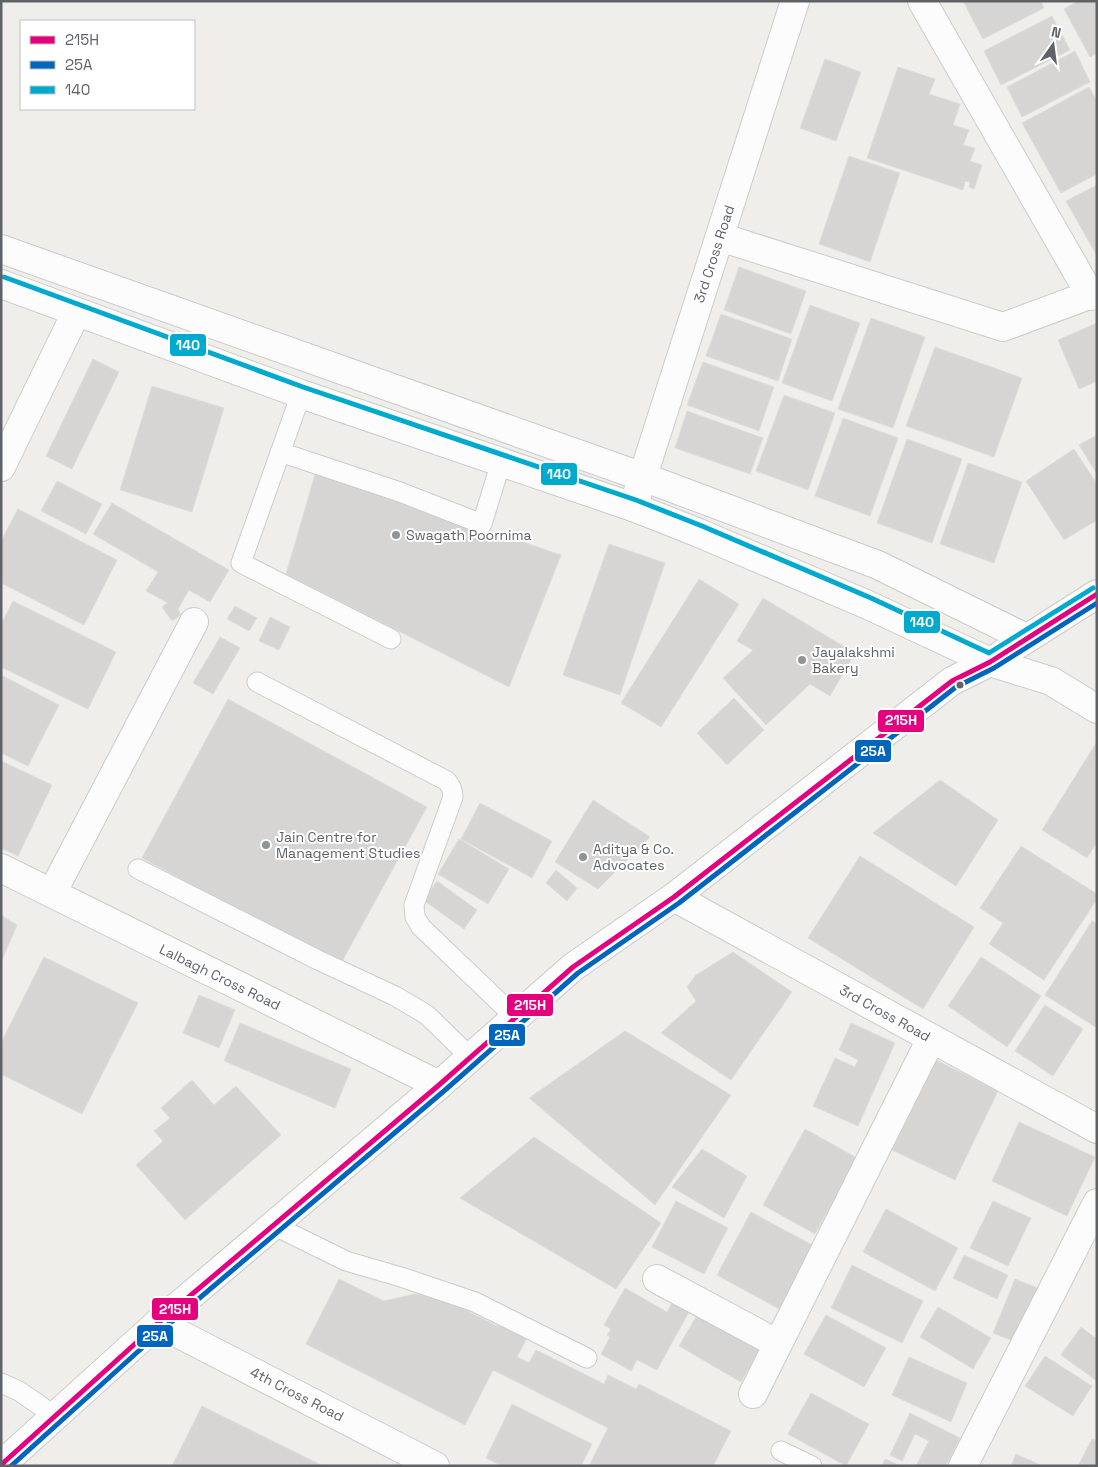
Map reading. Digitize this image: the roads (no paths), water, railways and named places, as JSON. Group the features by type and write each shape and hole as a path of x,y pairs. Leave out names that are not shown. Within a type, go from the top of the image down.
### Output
{"street":[{"name":"3rd Cross Road","path":"633,507 795,1"},
{"path":"720,237 1003,327 1094,294 922,1"},
{"path":"1,248 643,477 878,565 1026,638"},
{"path":"1,284 301,394 633,507 868,605 990,662 1051,681 1097,709"},
{"path":"1,467 76,313"},
{"path":"1,1465 158,1323 471,1058 573,967 674,897 952,681 990,662 1097,594"},
{"path":"52,893 194,622"},
{"name":"Lalbagh Cross Road","path":"1,868 439,1085"},
{"name":"3rd Cross Road","path":"674,897 1097,1129"},
{"path":"753,1394 931,1039"},
{"path":"963,1466 1097,1203"},
{"path":"657,1279 778,1344"},
{"name":"4th Cross Road","path":"158,1323 423,1463"}],"lane":[{"path":"301,394 241,563 391,638"},
{"path":"280,452 400,492 482,524 501,462"},
{"path":"257,682 447,781 451,786 453,797 414,905 415,916 421,927 516,1018"},
{"path":"138,869 318,960 396,996 427,1015 471,1058"},
{"path":"273,1226 346,1261 401,1276 475,1302 587,1358"},
{"path":"1,1383 18,1390 55,1416"},
{"path":"781,1451 812,1466"}],"place":[{"name":"Swagath Poornima","path":"396,535"},
{"name":"Jayalakshmi Bakery","path":"802,660"},
{"name":"Jain Centre for Management Studies","path":"266,845"},
{"name":"Aditya & Co. Advocates","path":"583,857"}]}
